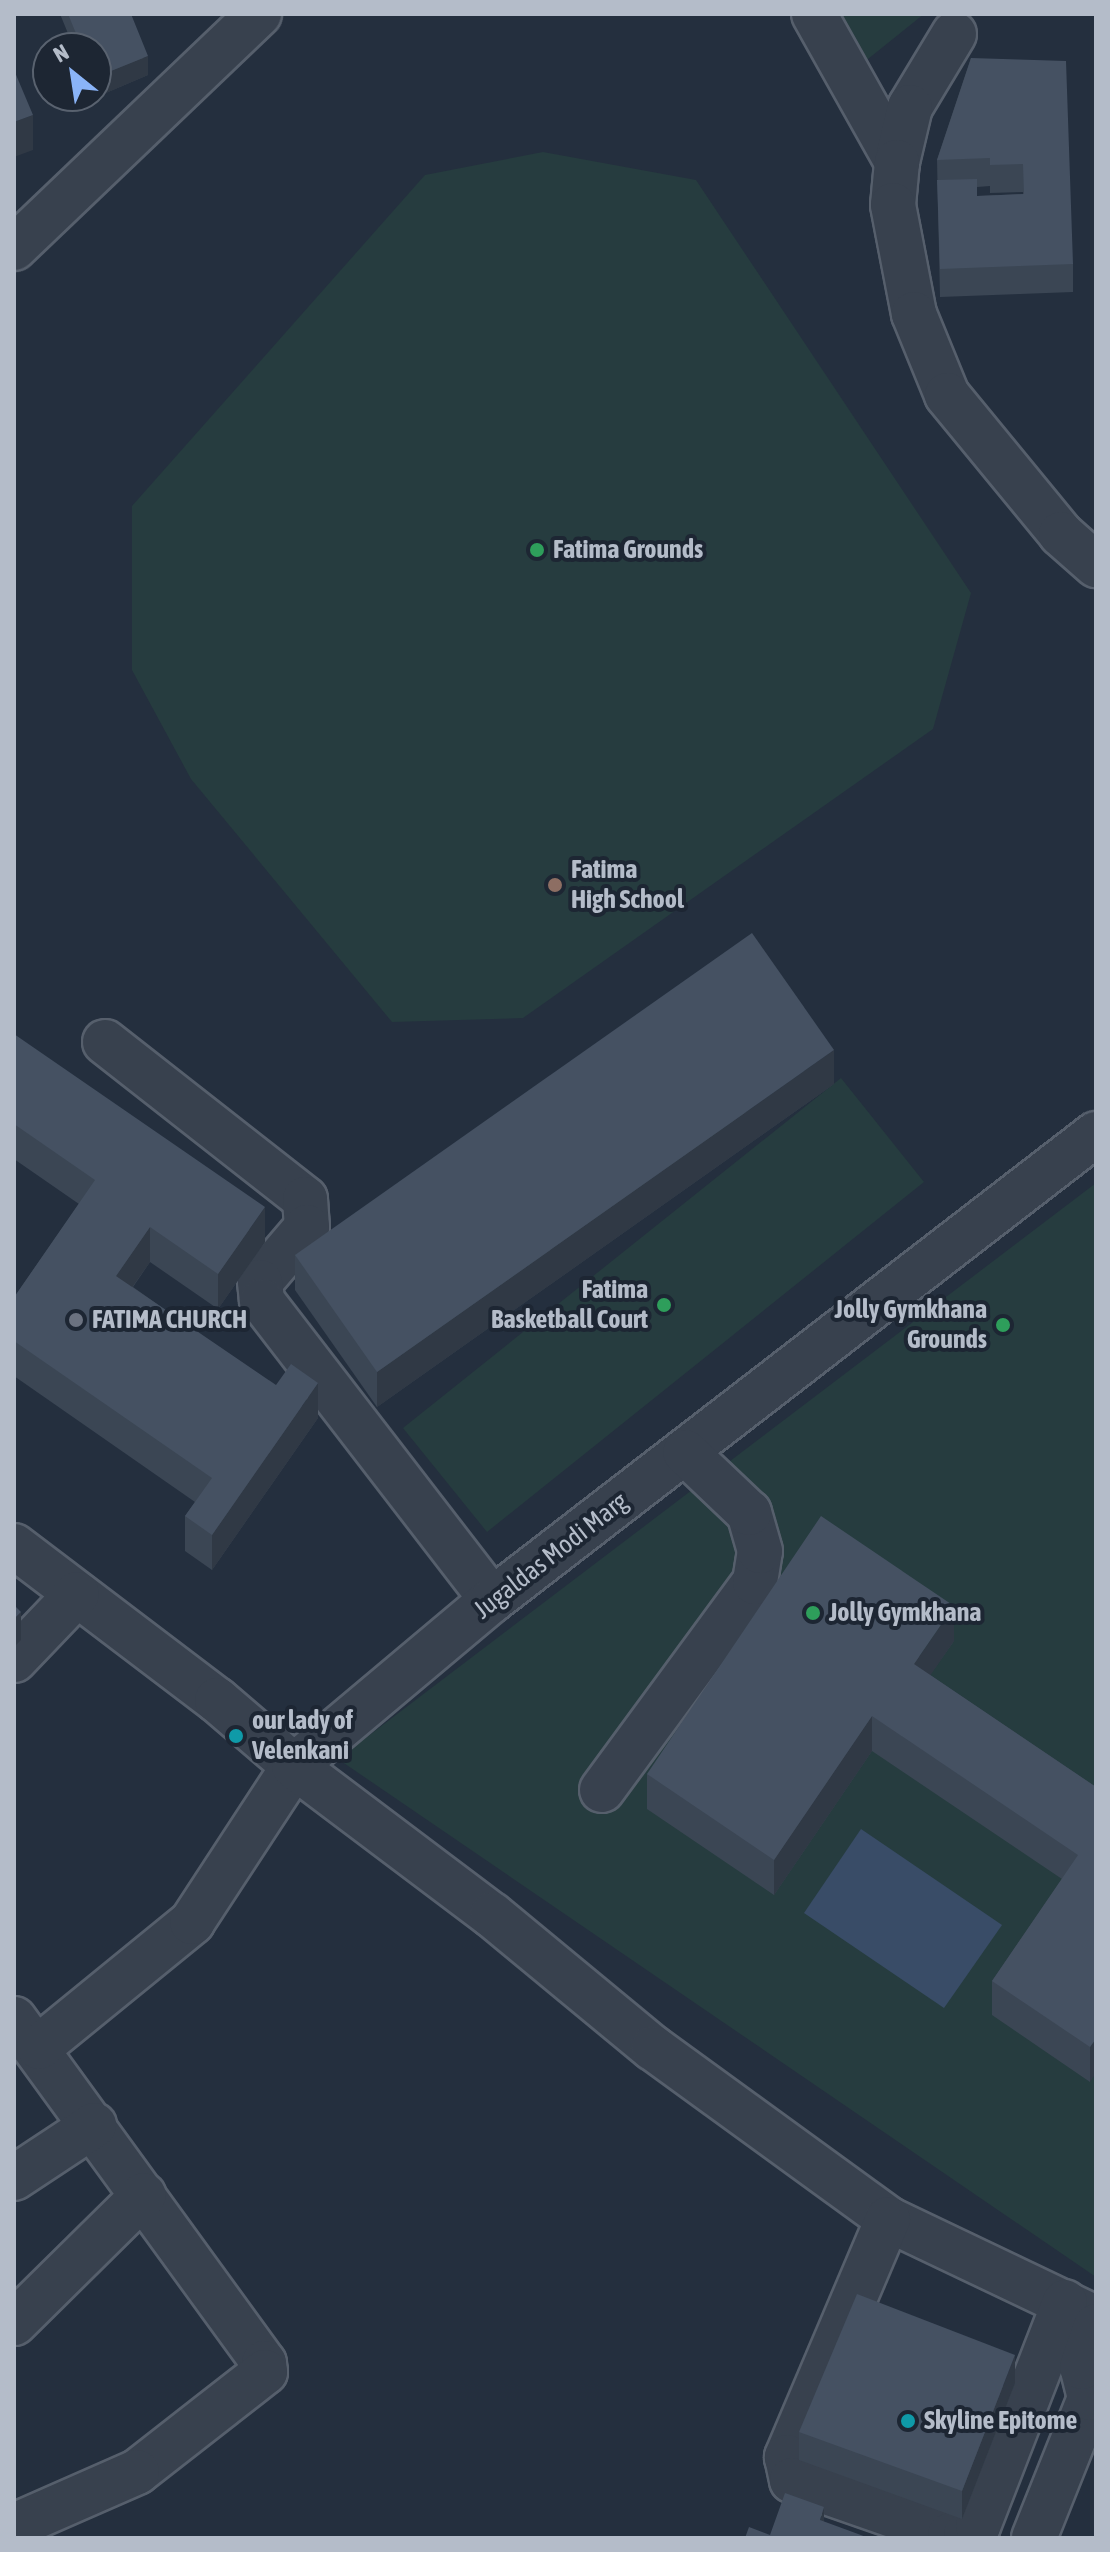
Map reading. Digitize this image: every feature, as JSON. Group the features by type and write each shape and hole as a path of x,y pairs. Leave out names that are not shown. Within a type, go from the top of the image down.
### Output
{"street":[{"path":"14,248 259,14"},
{"path":"814,14 897,162"},
{"path":"954,34 910,107 897,162 893,205 914,314 947,395 1061,534 1096,565"},
{"path":"105,1042 305,1199 307,1227 260,1282 262,1301 492,1600"},
{"name":"Jugaldas Modi Marg","path":"26,2033 192,1922 294,1766 492,1600 1096,1134"},
{"path":"602,1790 755,1582 760,1551 749,1513 685,1452"},
{"path":"17,1554 70,1588 294,1766 492,1915 653,2048 888,2219 1086,2315"},
{"path":"14,1623 21,1623 70,1588"},
{"path":"14,1660 70,1588"},
{"path":"14,2526 137,2472 263,2377 264,2363 26,2033"},
{"path":"14,2178 94,2125"},
{"path":"14,2323 144,2195"},
{"path":"888,2219 787,2457 792,2480 950,2535 966,2535 978,2526 1037,2374 1086,2315"},
{"path":"853,2301 896,2318"},
{"path":"1034,2538 1093,2396 1082,2367 1086,2315"},
{"path":"995,2357 1037,2374"}],"green space":[{"path":"814,14 924,14 858,67"},
{"name":"Fatima Grounds","path":"543,152 696,180 971,593 933,729 523,1018 392,1022 191,779 132,670 132,506 425,175"},
{"name":"Fatima Basketball Court","path":"841,1078 924,1182 487,1532 403,1428"},
{"name":"Jolly Gymkhana","path":"1096,1183 1096,2277 338,1759"}],"water":[{"path":"861,1829 1002,1925 944,2008 804,1913"}],"building":[{"path":"68,14 131,14 148,56 112,71 112,32 75,32"},
{"path":"971,58 1066,61 1073,264 940,269 937,180 977,179 977,196 1024,194 1023,164 990,165 990,158 937,160"},
{"path":"14,70 33,115 14,122"},
{"path":"752,933 834,1050 377,1372 295,1255"},
{"name":"FATIMA CHURCH","path":"14,1034 265,1207 218,1274 150,1227 116,1276 276,1385 291,1364 318,1383 212,1535 185,1516 212,1478 14,1341 14,1295 95,1180 14,1124"},
{"path":"821,1516 954,1606 914,1664 1096,1787 1096,2039 1090,2047 992,1981 1078,1855 872,1716 774,1860 647,1774"},
{"path":"14,1605 21,1612 14,1619"},
{"name":"Skyline Epitome","path":"857,2294 1015,2355 962,2491 799,2432"},
{"path":"785,2493 824,2507 820,2520 869,2538 745,2538 749,2527 770,2535"}],"place":[{"name":"Fatima Grounds","path":"537,550"},
{"name":"Fatima High School","path":"555,885"},
{"name":"Fatima Basketball Court","path":"664,1305"},
{"name":"FATIMA CHURCH","path":"76,1320"},
{"name":"Jolly Gymkhana Grounds","path":"1003,1325"},
{"name":"Jolly Gymkhana","path":"813,1613"},
{"name":"our lady of Velenkani","path":"236,1736"},
{"name":"Skyline Epitome","path":"908,2421"}]}
